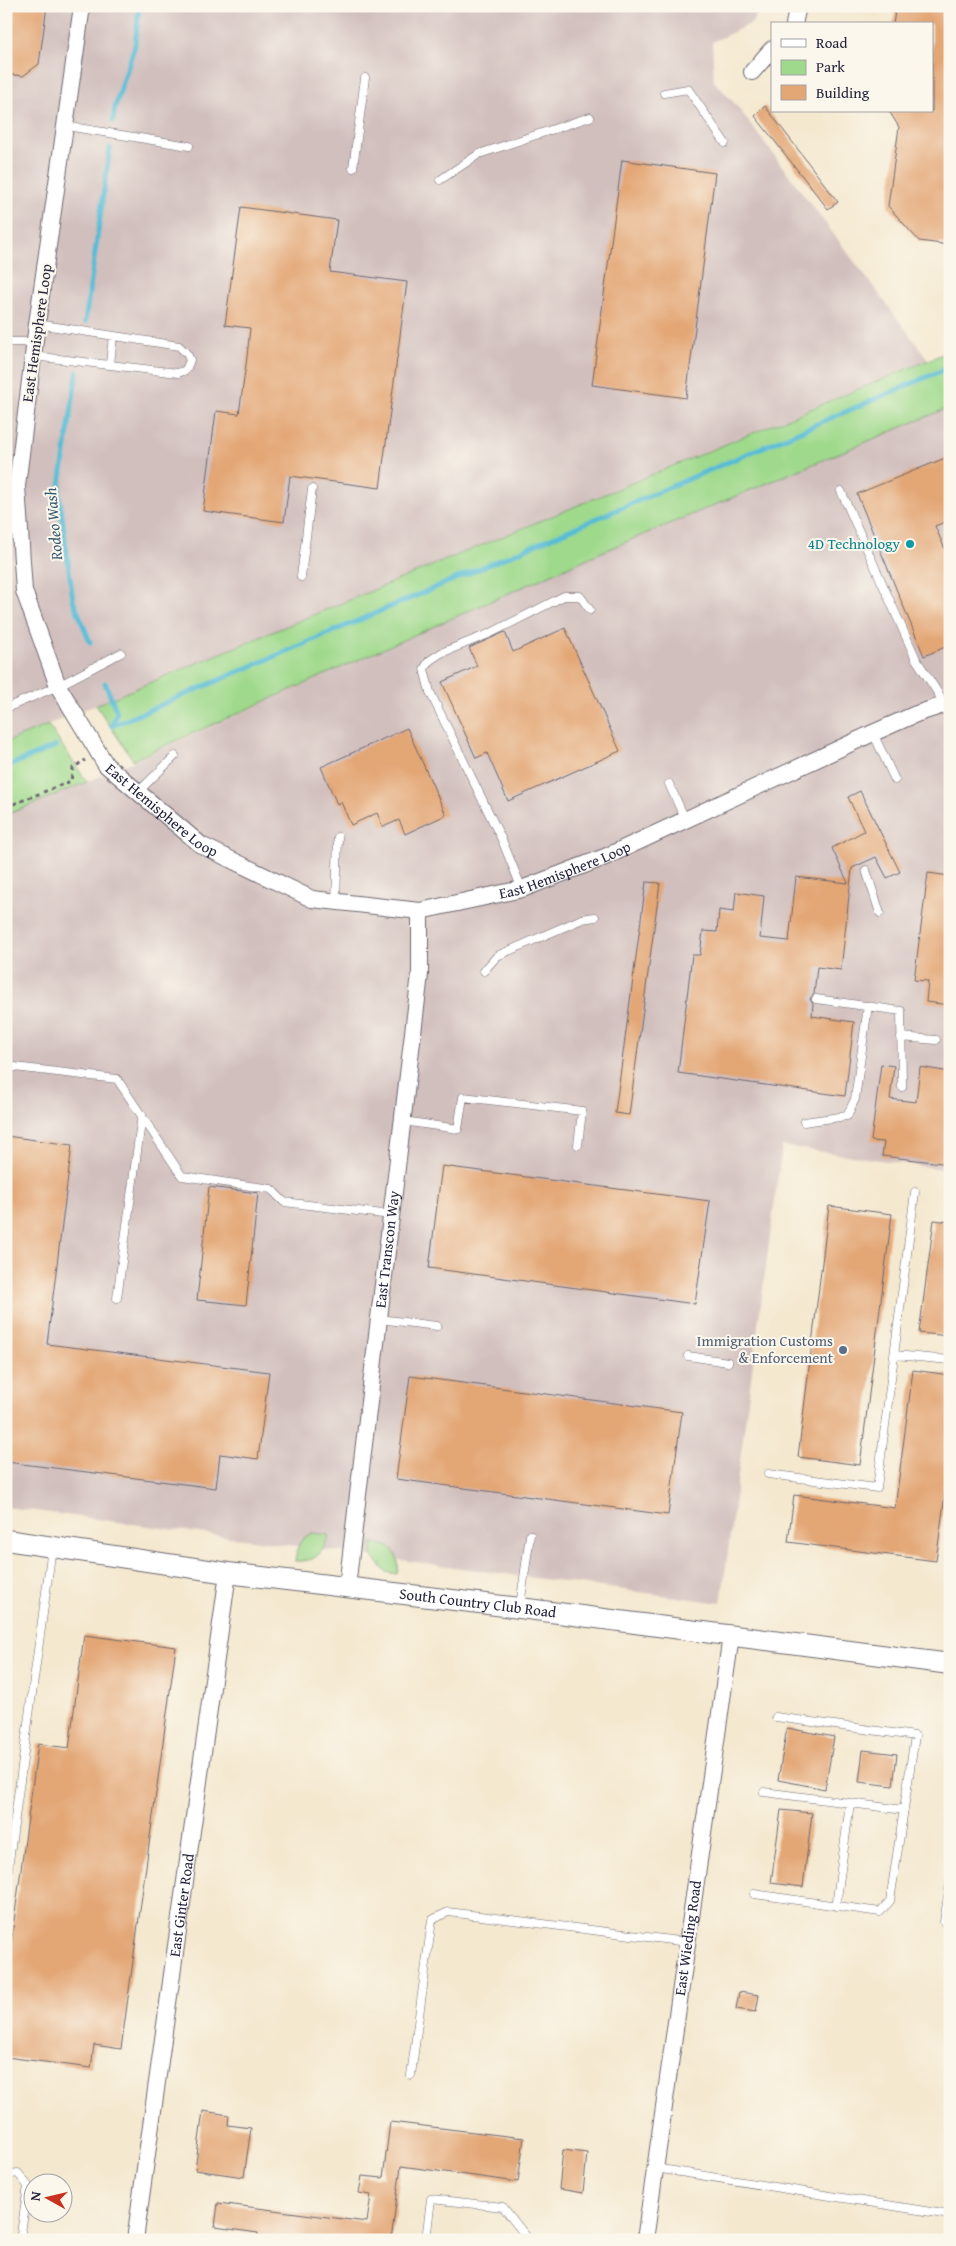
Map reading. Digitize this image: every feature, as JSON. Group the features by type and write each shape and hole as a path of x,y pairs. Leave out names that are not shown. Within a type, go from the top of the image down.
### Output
{"street":[{"name":"East Hemisphere Loop","path":"82,6 34,349 12,485 24,591 58,686 106,765 201,845 312,899 420,911 522,889 605,857 873,734 948,704"},
{"path":"794,22 798,6"},
{"path":"752,72 771,50"},
{"name":"East Transcon Way","path":"347,1587 420,974 420,911"},
{"name":"South Country Club Road","path":"6,1540 228,1573 520,1608 950,1664"},
{"name":"East Ginter Road","path":"136,2240 228,1573"},
{"name":"East Wieding Road","path":"645,2240 731,1636"}],"lane":[{"path":"353,168 365,78"},
{"path":"664,93 688,89 725,142"},
{"path":"440,180 479,154 590,117"},
{"path":"66,126 189,146"},
{"path":"6,342 110,364 178,373 186,370 190,360 179,346 37,324"},
{"path":"110,364 113,336"},
{"path":"301,577 312,489"},
{"path":"841,490 916,660 948,704"},
{"path":"522,889 502,840 430,692 424,669 429,661 440,653 491,633 564,596 580,596 590,610"},
{"path":"6,708 58,686 121,653"},
{"path":"873,734 895,780"},
{"path":"138,792 175,756"},
{"path":"669,784 686,820"},
{"path":"336,902 338,837"},
{"path":"866,870 880,914"},
{"path":"484,971 497,956 582,919 595,916"},
{"path":"816,999 901,1011 902,1087"},
{"path":"804,1122 847,1116 855,1100 868,1006"},
{"path":"901,1036 936,1040"},
{"path":"6,1066 117,1079 182,1176 271,1189 284,1202 391,1215"},
{"path":"403,1121 458,1129 463,1097 582,1111 578,1145"},
{"path":"118,1298 142,1115"},
{"path":"768,1474 878,1488 915,1192"},
{"path":"379,1319 437,1326"},
{"path":"894,1354 950,1360"},
{"path":"688,1356 728,1362"},
{"path":"520,1608 530,1535"},
{"path":"6,1883 52,1546"},
{"path":"754,1894 880,1912 890,1900 915,1736 776,1717"},
{"path":"764,1792 904,1810"},
{"path":"836,1906 850,1803"},
{"path":"950,1883 944,1922 950,1923"},
{"path":"411,2075 432,1920 448,1912 687,1942"},
{"path":"655,2168 950,2215"},
{"path":"6,2175 18,2173 28,2186 20,2240"},
{"path":"426,2240 430,2199 503,2207 529,2240"}],"path":[{"path":"6,807 71,781 73,768 98,751"}],"shaded area":[{"path":"6,6 761,6 752,23 712,42 714,81 736,105 928,359 6,742"},
{"path":"950,407 950,1170 782,1146 721,1603 6,1507 6,815 87,782 597,554"}],"green space":[{"path":"950,351 950,407 597,554 133,760 96,705"},
{"path":"48,725 87,782 6,815 6,742"},
{"path":"312,1533 329,1535 321,1552 309,1560 295,1561 299,1544"},
{"path":"372,1543 385,1545 394,1551 398,1561 397,1574 386,1572 372,1556"}],"building":[{"path":"6,6 47,6 39,64 23,76 6,74"},
{"path":"896,6 950,6 950,245 919,241 888,206 899,127 890,112 934,112 934,22 893,22"},
{"path":"765,106 838,202 828,209 755,116"},
{"path":"622,160 715,173 686,398 592,385"},
{"path":"241,207 337,220 330,272 407,282 380,488 290,476 284,522 203,511 216,411 239,414 247,357 250,328 225,325"},
{"name":"4D Technology","path":"950,456 950,520 935,526 950,561 950,645 924,656 857,494"},
{"path":"565,628 620,751 508,801 487,753 476,758 442,682 477,666 469,648 505,632 513,652"},
{"path":"407,728 446,815 405,834 399,820 383,827 377,813 351,825 341,802 337,804 321,767"},
{"path":"860,791 900,872 887,878 876,857 852,868 841,970 817,967 814,994 810,999 813,1004 812,1016 854,1022 845,1096 678,1073 692,955 700,955 703,931 717,932 719,910 734,912 736,892 764,896 760,938 789,941 796,877 848,883 832,848 864,831 848,797"},
{"path":"928,873 950,876 950,1005 926,1002 928,981 914,980"},
{"path":"646,882 660,883 629,1115 615,1113"},
{"path":"881,1064 894,1066 890,1099 916,1102 920,1067 950,1072 950,1164 882,1156 884,1142 871,1141"},
{"path":"6,1136 72,1145 47,1344 269,1372 258,1459 220,1454 216,1488 6,1462"},
{"path":"442,1166 710,1201 695,1304 429,1268"},
{"path":"209,1187 258,1193 246,1305 197,1300"},
{"name":"Immigration Customs & Enforcement","path":"829,1206 892,1214 860,1465 798,1457"},
{"path":"934,1220 950,1222 950,1336 919,1333"},
{"path":"913,1370 950,1375 950,1458 936,1561 788,1542 794,1495 895,1508"},
{"path":"410,1376 682,1412 668,1515 396,1479"},
{"path":"84,1635 176,1647 121,2049 94,2045 91,2068 6,2057 6,1980 38,1744 69,1748"},
{"path":"787,1728 834,1737 825,1789 778,1780"},
{"path":"863,1750 897,1754 893,1786 859,1782"},
{"path":"781,1810 812,1813 803,1887 771,1883"},
{"path":"739,1992 759,1995 756,2012 736,2009"},
{"path":"203,2111 229,2115 228,2125 251,2128 244,2177 195,2170"},
{"path":"390,2122 524,2138 518,2182 401,2166 391,2240 257,2240 258,2233 215,2227 218,2203 367,2222 371,2195 359,2193 362,2176 383,2178"},
{"path":"563,2150 587,2153 583,2193 559,2189"}],"waterway":[{"name":"Rodeo Wash","path":"113,121 115,107 135,45 139,6"},
{"name":"Rodeo Wash","path":"85,322 110,148"},
{"path":"112,726 950,367"},
{"name":"Rodeo Wash","path":"77,372 59,492 73,600 90,642"},
{"name":"Rodeo Wash","path":"105,683 117,712 112,726"},
{"name":"Rodeo Wash","path":"6,767 56,746"}],"place":[{"name":"4D Technology","path":"910,544"},
{"name":"Immigration Customs & Enforcement","path":"843,1350"}]}
